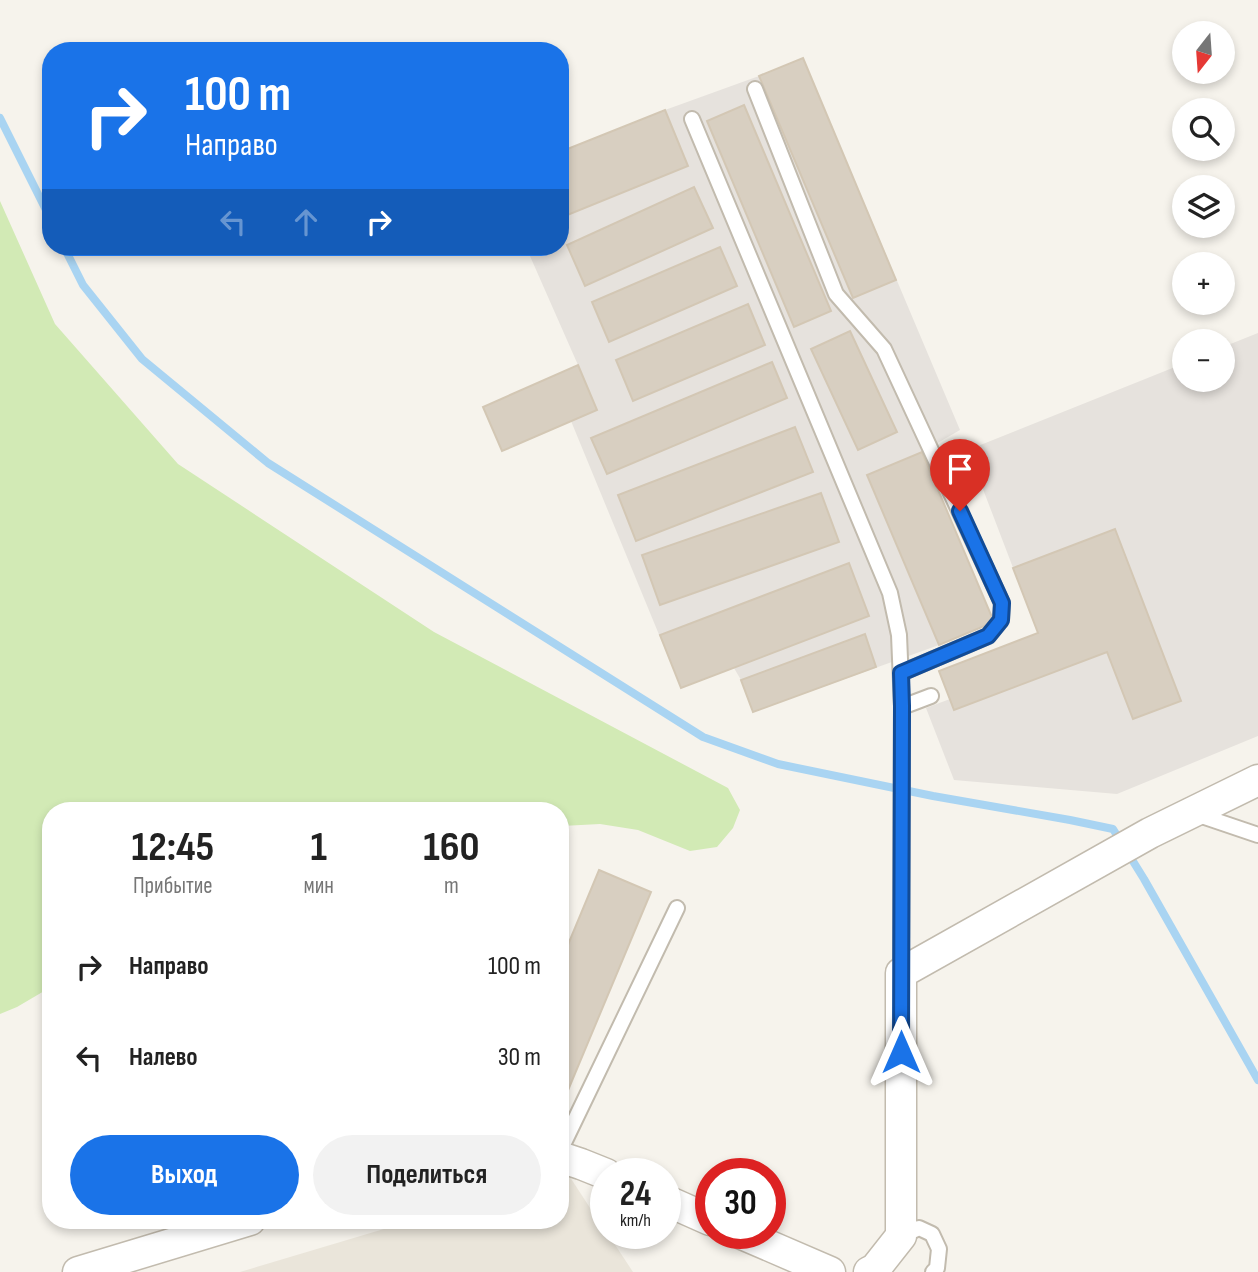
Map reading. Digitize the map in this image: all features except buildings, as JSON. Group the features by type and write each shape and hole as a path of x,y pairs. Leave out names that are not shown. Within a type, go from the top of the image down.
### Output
{"street":[{"path":"875,1271 901,1236 901,973 1125,848 1258,780"},
{"path":"569,1160 590,1168"},
{"path":"78,1272 220,1229"},
{"path":"777,1249 830,1272"}],"lane":[{"path":"755,89 836,293 884,349 1002,603 1001,620 988,636 901,673"},
{"path":"692,119 890,593 899,635 902,706 901,973"},
{"path":"902,706 931,696"},
{"path":"1193,813 1258,835"},
{"path":"569,1132 677,908"},
{"path":"901,1236 919,1228 932,1234 939,1249 937,1268 933,1272"}],"shaded area":[{"path":"803,58 960,430 922,452 994,622 939,645 753,712 734,668 681,688 571,421 502,451 483,407 578,365 530,256 569,256 569,148"},
{"path":"1258,333 1258,736 1117,794 954,780 926,708 950,699 939,671 1038,633 968,450 1172,368 1172,392 1235,392 1235,342"},
{"path":"569,1176 590,1208 590,1249 618,1249 633,1272 240,1272 384,1229 569,1229"}],"green space":[{"path":"0,201 55,324 178,464 434,632 728,788 740,810 733,828 717,847 690,851 638,830 600,824 569,826 569,802 42,802 42,992 0,1014"}],"waterway":[{"path":"0,118 42,202"},
{"path":"68,256 83,285 142,359 268,463 703,737 778,764 1113,829 1258,1080"}],"route":[{"path":"901,1052 901,673 988,636 1001,620 1002,603 960,511"}]}
